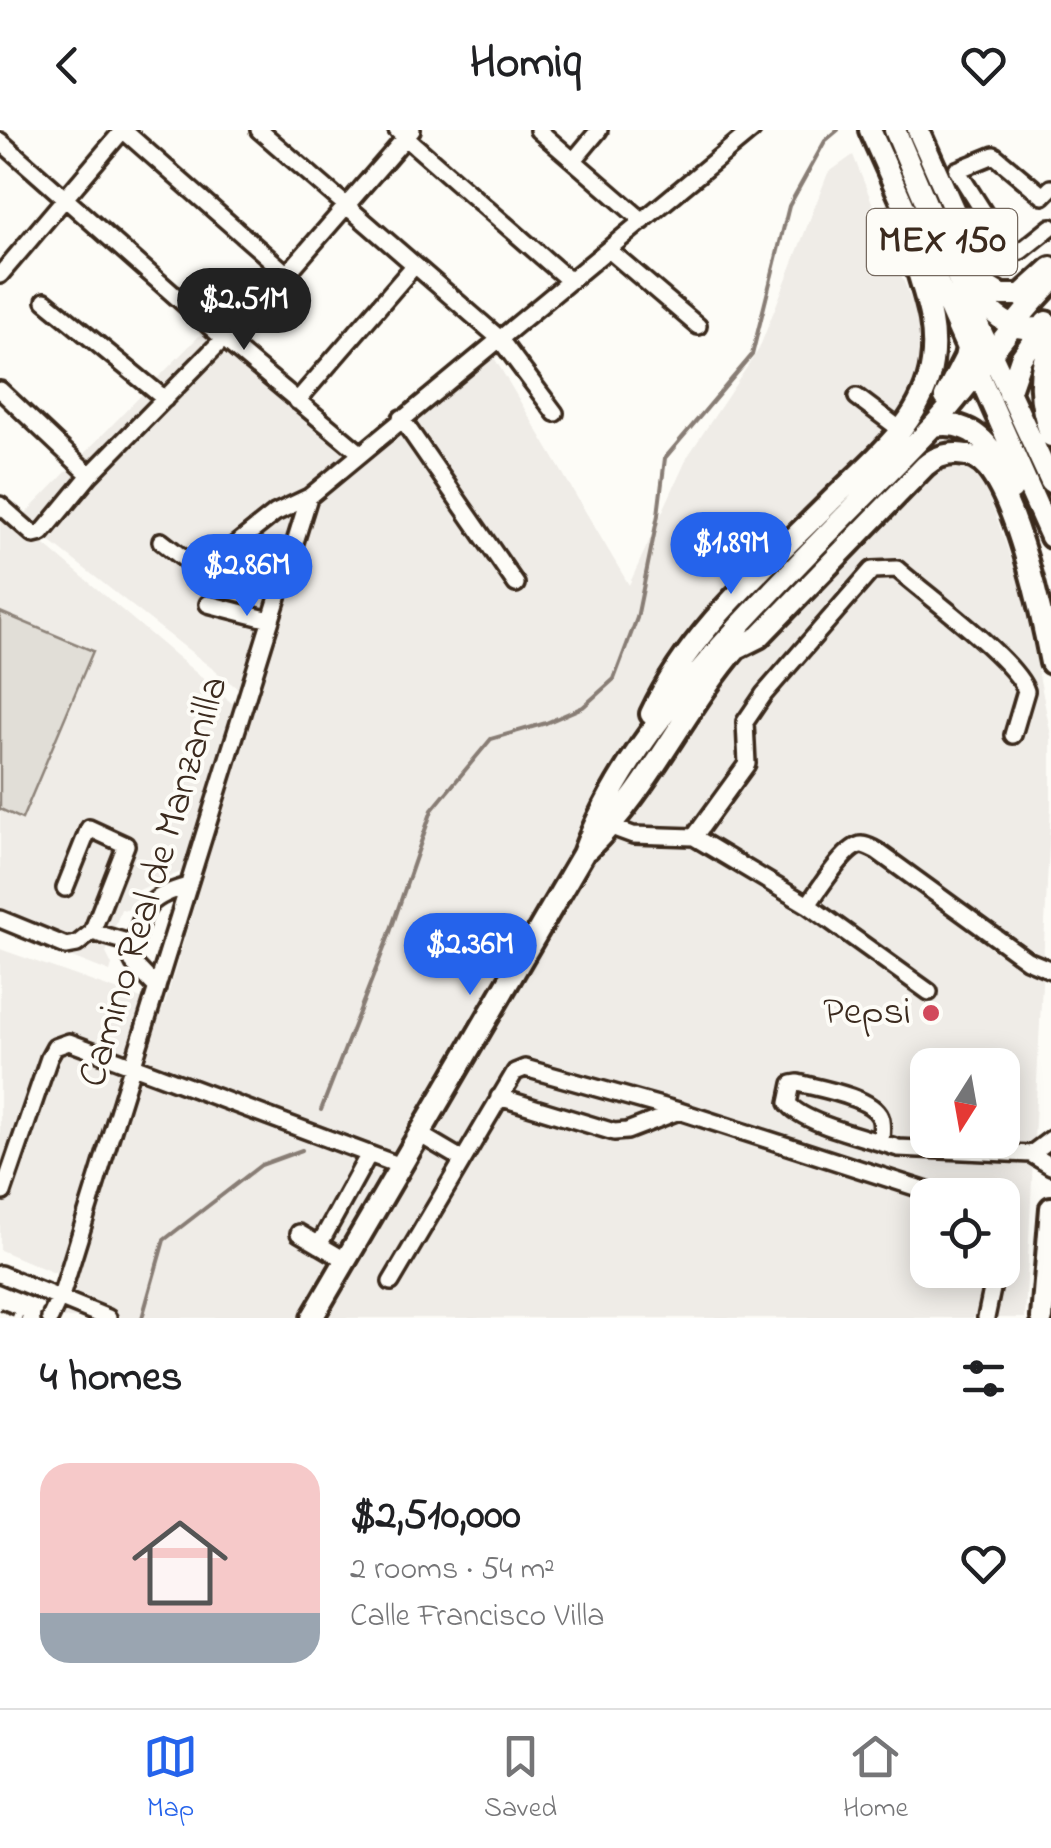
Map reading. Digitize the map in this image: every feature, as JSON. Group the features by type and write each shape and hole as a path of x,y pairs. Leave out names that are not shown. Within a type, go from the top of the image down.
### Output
{"main road":[{"name":"MEX 150","path":"870,130 968,348 1009,392 1051,482"},
{"name":"MEX 150","path":"895,130 974,316 1008,439 1051,537"},
{"path":"904,130 976,293 996,317 1038,328"},
{"path":"918,130 948,174 982,276 991,289 1008,296 1021,295 1051,268"},
{"path":"603,824 662,693 692,648 723,610 900,430 924,392 934,337 930,305 911,248 908,214"},
{"path":"1051,283 1038,328 1040,387 1051,436"},
{"path":"1008,439 1009,392 1021,358 1051,302"},
{"path":"731,655 749,598 766,575 935,410 955,380 968,348 974,316"},
{"path":"312,1318 603,824 663,757 731,655 782,596 942,425 988,368 1038,328"},
{"path":"639,747 668,706 742,622 942,425"},
{"path":"942,425 986,441 1002,462 1051,614"},
{"path":"731,655 758,637 925,466 938,456 952,453 981,462 998,488 1030,573 1051,663"},
{"path":"1042,1318 1051,1208"}],"street":[{"path":"0,275 123,130 287,274"},
{"path":"259,130 499,338 554,413"},
{"path":"538,130 643,220"},
{"path":"574,160 599,130"},
{"path":"161,541 201,572 275,513 309,497 752,130"},
{"path":"0,505 39,536 90,475 287,274 405,132 570,281"},
{"path":"0,141 225,340 359,452"},
{"path":"1051,188 1043,196 994,155 948,174 1014,253 1021,252 1051,227"},
{"path":"608,250 698,326"},
{"path":"297,401 414,266"},
{"path":"45,301 165,399"},
{"path":"0,390 90,475"},
{"path":"857,397 900,430"},
{"path":"401,418 516,584"},
{"name":"Camino Real de Manzanilla","path":"56,1303 309,497"},
{"path":"694,837 747,764 745,722 764,694 872,570 897,569 1007,664 1025,685 1013,735"},
{"path":"208,604 270,620"},
{"path":"603,824 633,836 694,837 808,906 929,992"},
{"path":"0,919 66,946 76,944 92,932 126,845 89,828 65,888"},
{"path":"808,906 847,852 864,844 1028,960 1051,970"},
{"path":"157,988 130,956 150,900 188,886"},
{"path":"92,932 134,944"},
{"path":"3,1192 55,1047 69,1042 402,1166"},
{"path":"391,1282 499,1097 515,1072 525,1068 679,1111 910,1185"},
{"path":"881,1142 881,1118 874,1108 862,1101 792,1084 788,1103 800,1115 898,1148 1031,1154 1051,1166"},
{"path":"499,1097 614,1132 627,1131 679,1111"},
{"path":"419,1134 463,1160"},
{"path":"1031,1154 1051,1139"},
{"path":"319,1245 368,1154"},
{"path":"299,1233 344,1260"},
{"path":"0,1265 81,1318"},
{"path":"0,1274 56,1303"},
{"path":"0,1286 108,1318"},
{"path":"986,1318 992,1288"}],"shaded area":[{"path":"853,155 982,476 1023,593 1051,736 1051,806 1025,1318 58,1318 77,1278 0,1250 0,949 164,1007 255,702 25,522 23,516 202,333 356,461 492,354 629,585 688,456 759,349 828,173"},
{"path":"0,507 240,710 183,871 139,890 139,902 127,910 121,909 106,953 112,965 110,972 0,929"},
{"path":"0,612 93,651 22,819 0,809"}],"waterway":[{"path":"321,1110 388,938 432,810 491,739 583,707 614,679 637,618 665,458 752,355 789,206 825,141 838,130"},
{"path":"142,1318 164,1240 261,1165 302,1150"}],"railway":[{"path":"0,1309 22,1318"}],"place":[{"name":"Pepsi","path":"931,1013"}]}
